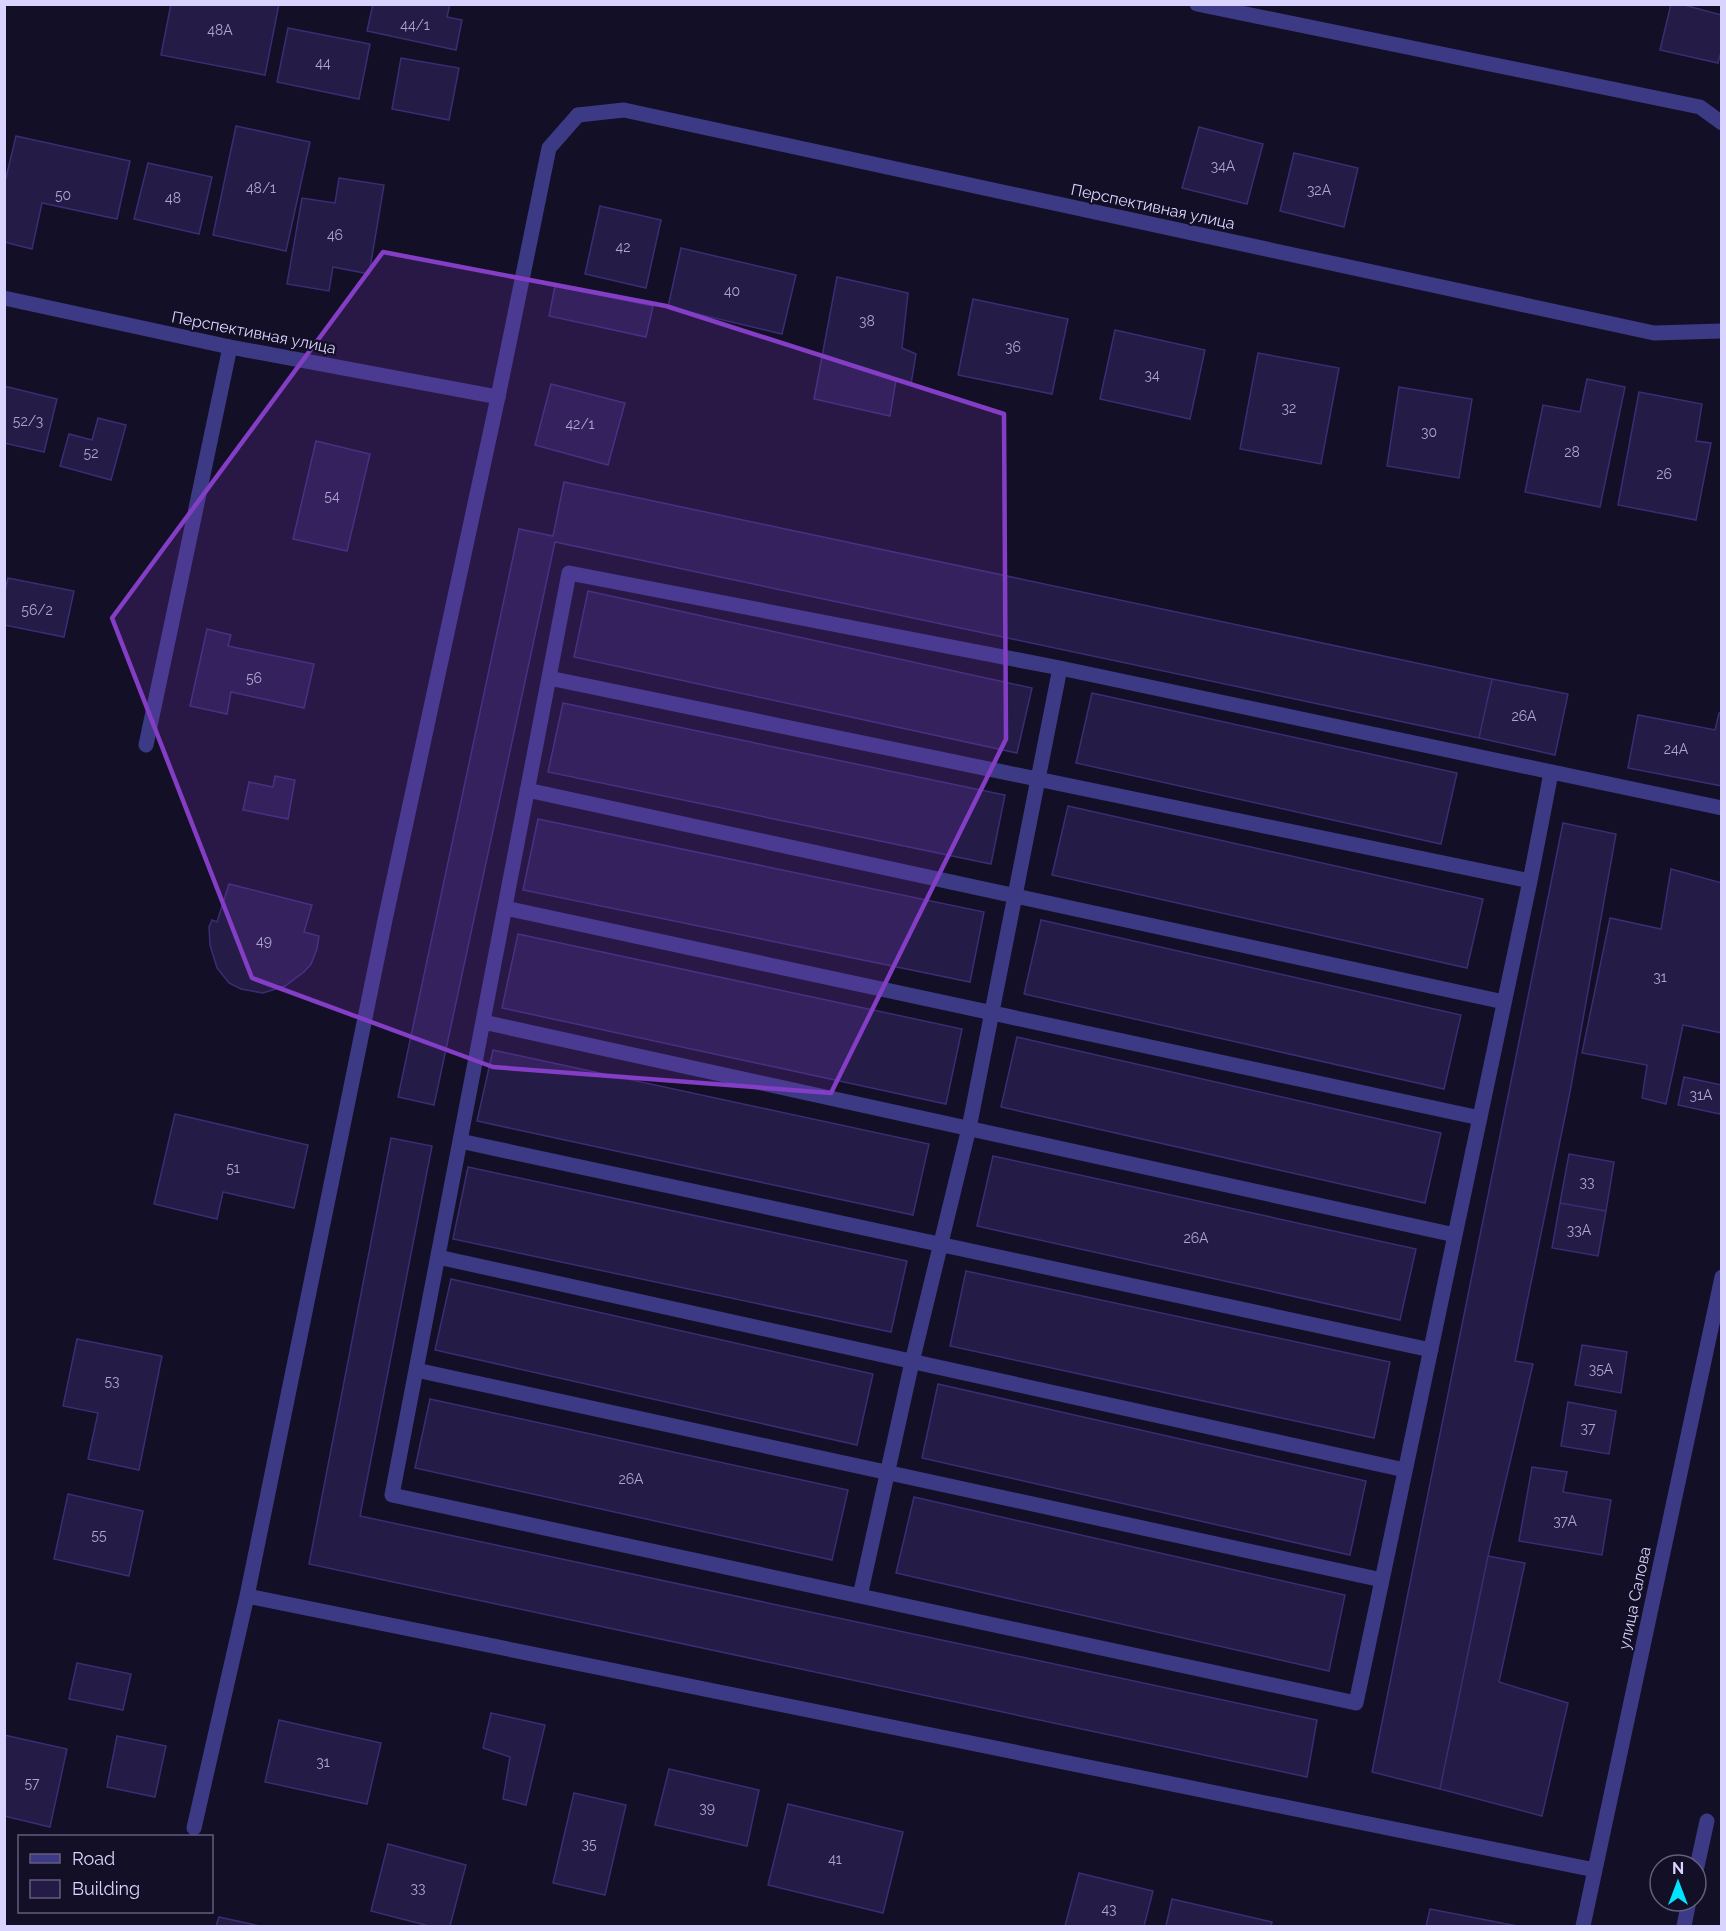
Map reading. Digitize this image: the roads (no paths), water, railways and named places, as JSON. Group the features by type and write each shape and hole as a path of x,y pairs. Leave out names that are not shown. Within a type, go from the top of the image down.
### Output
{"street":[{"path":"1197,4 1700,107 1722,123"},
{"name":"Перспективная улица","path":"4,298 230,346 498,397 549,148 578,115 624,110 1654,333 1722,331"},
{"path":"146,745 230,346"},
{"path":"194,1828 247,1596 385,920 498,397"},
{"path":"1551,773 1356,1702 392,1495 569,573 1060,668 1722,808"},
{"path":"860,1596 912,1362 969,1128 1060,668"},
{"path":"549,678 1530,881"},
{"path":"527,790 1504,1002"},
{"path":"505,908 1480,1118"},
{"path":"483,1022 1455,1235"},
{"path":"460,1141 1431,1350"},
{"path":"438,1257 1405,1470"},
{"name":"улица Салова","path":"1583,1926 1722,1277"},
{"path":"416,1370 1382,1580"},
{"path":"247,1596 1595,1870"},
{"path":"1700,1853 1707,1821"}]}
